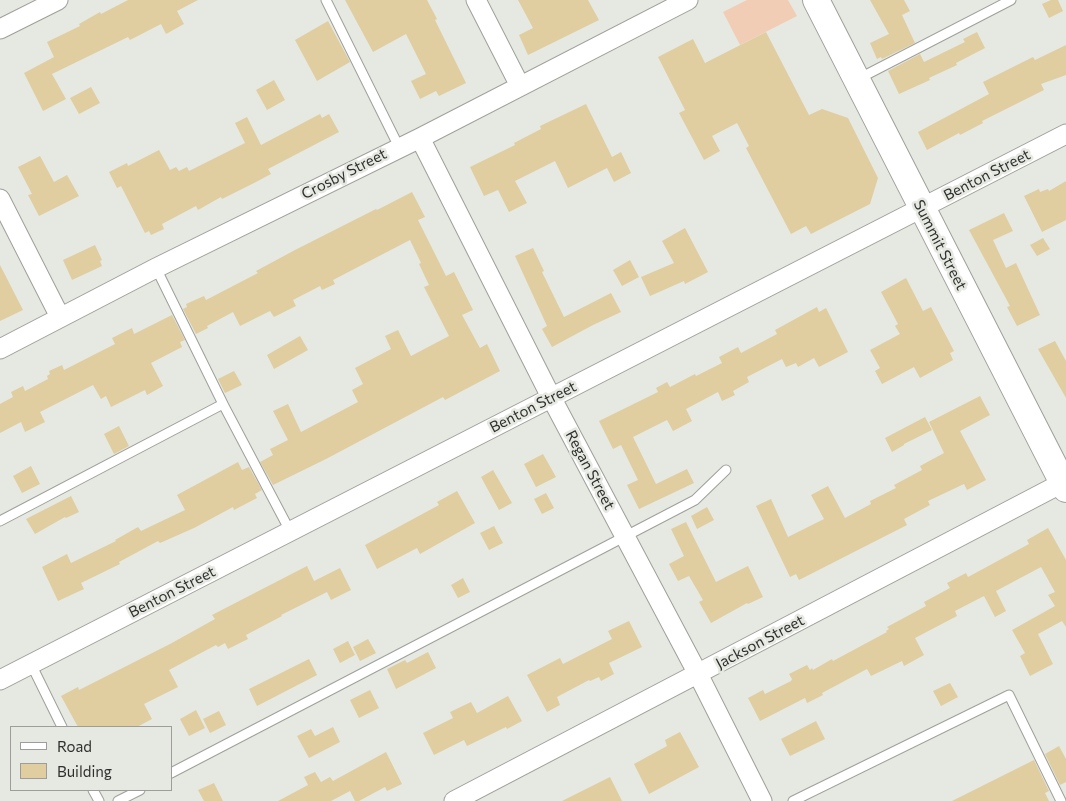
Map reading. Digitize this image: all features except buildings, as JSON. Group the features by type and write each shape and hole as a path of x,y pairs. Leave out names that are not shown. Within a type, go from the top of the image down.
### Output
{"street":[{"path":"0,29 58,0"},
{"path":"476,0 520,86"},
{"name":"Crosby Street","path":"0,349 156,268 420,138 688,0"},
{"name":"Summit Street","path":"816,0 1065,484"},
{"name":"Benton Street","path":"0,680 1066,134"},
{"name":"Regan Street","path":"420,138 551,397 698,674 762,801"},
{"path":"0,199 60,317"},
{"name":"Jackson Street","path":"454,801 1065,484"}],"lane":[{"path":"326,0 399,147"},
{"path":"856,80 1011,0"},
{"path":"156,268 223,404 290,531"},
{"path":"0,521 223,404"},
{"path":"172,773 695,500 726,470"},
{"path":"31,664 62,726"},
{"path":"793,801 1008,695 1061,801"},
{"path":"118,801 138,791"}],"shaded area":[{"path":"747,0 788,0 797,16 740,45 723,12"}]}
